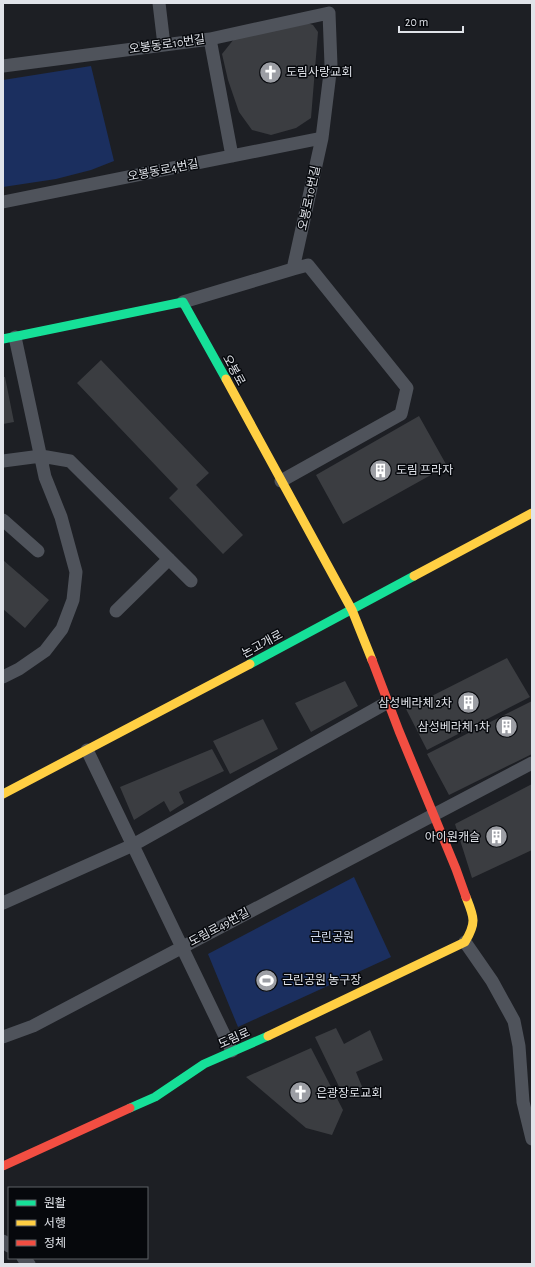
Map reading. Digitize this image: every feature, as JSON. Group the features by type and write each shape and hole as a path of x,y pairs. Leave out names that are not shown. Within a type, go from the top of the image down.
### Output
{"street":[{"path":"9,338 182,302"},
{"name":"오봉로","path":"182,302 352,610"},
{"name":"논고개로","path":"3,794 532,514"},
{"path":"352,610 456,869 473,916 472,930 465,942"},
{"name":"도림로","path":"3,1166 155,1097 204,1064 434,958 465,942"}],"lane":[{"path":"160,3 164,45"},
{"name":"오봉동로10번길","path":"3,66 210,39 329,13"},
{"name":"오봉로10번길","path":"293,269 322,138 331,65 329,13"},
{"path":"210,39 232,156"},
{"name":"오봉동로4번길","path":"3,202 322,138"},
{"path":"182,302 308,265 407,388 401,414 281,481"},
{"path":"3,677 19,669 45,651 62,629 73,600 76,572 61,517 45,476 9,338"},
{"path":"3,460 40,456 70,461 191,581"},
{"path":"3,520 38,551"},
{"path":"116,611 169,559"},
{"path":"3,903 133,845 388,702"},
{"path":"87,750 232,1052"},
{"name":"도림로49번길","path":"3,1037 33,1026 532,763"},
{"path":"465,942 492,981 514,1021 519,1046 523,1102 532,1139"}],"green space":[{"path":"91,66 114,161 91,170 56,179 3,187 3,80"},
{"name":"근린공원","path":"354,877 391,957 238,1027 208,954"}],"building":[{"name":"도림사랑교회","path":"305,22 313,25 318,32 311,118 296,128 271,135 252,130 239,112 228,80 222,54 234,39"},
{"path":"101,360 209,473 196,485 243,535 223,554 169,498 178,489 77,383"},
{"path":"3,377 5,377 14,422 3,424"},
{"name":"도림 프라자","path":"419,416 447,466 343,524 316,475"},
{"path":"3,560 49,600 25,628 3,609"},
{"name":"삼성베라체 2차","path":"507,658 530,697 427,750 406,709"},
{"path":"345,681 358,706 311,732 295,703"},
{"name":"삼성베라체 1차","path":"532,701 532,754 449,795 427,754"},
{"path":"263,719 278,749 230,774 213,741"},
{"path":"212,749 224,771 179,792 184,803 170,812 164,801 134,820 120,787"},
{"name":"아이원캐슬","path":"532,784 532,850 472,878 455,824"},
{"path":"336,1028 344,1044 370,1030 383,1060 356,1072 363,1089 344,1097 315,1037"},
{"name":"은광장로교회","path":"311,1048 343,1110 332,1135 306,1128 246,1077"}],"traffic: fast":[{"path":"3,339 183,302 226,379"},
{"path":"250,664 414,576"},
{"path":"130,1108 155,1097 204,1064 268,1036"}],"traffic: slow":[{"path":"226,379 352,610 372,660"},
{"path":"414,576 532,513"},
{"path":"3,794 250,664"},
{"path":"268,1036 465,942 473,924 471,910 466,897"}],"traffic: jam":[{"path":"372,660 466,897"},
{"path":"3,1166 130,1108"}],"place":[{"name":"도림사랑교회","path":"271,72"},
{"name":"도림 프라자","path":"381,470"},
{"name":"삼성베라체 2차","path":"468,703"},
{"name":"삼성베라체 1차","path":"506,727"},
{"name":"아이원캐슬","path":"496,837"},
{"name":"근린공원 농구장","path":"267,980"},
{"name":"은광장로교회","path":"300,1093"}]}
